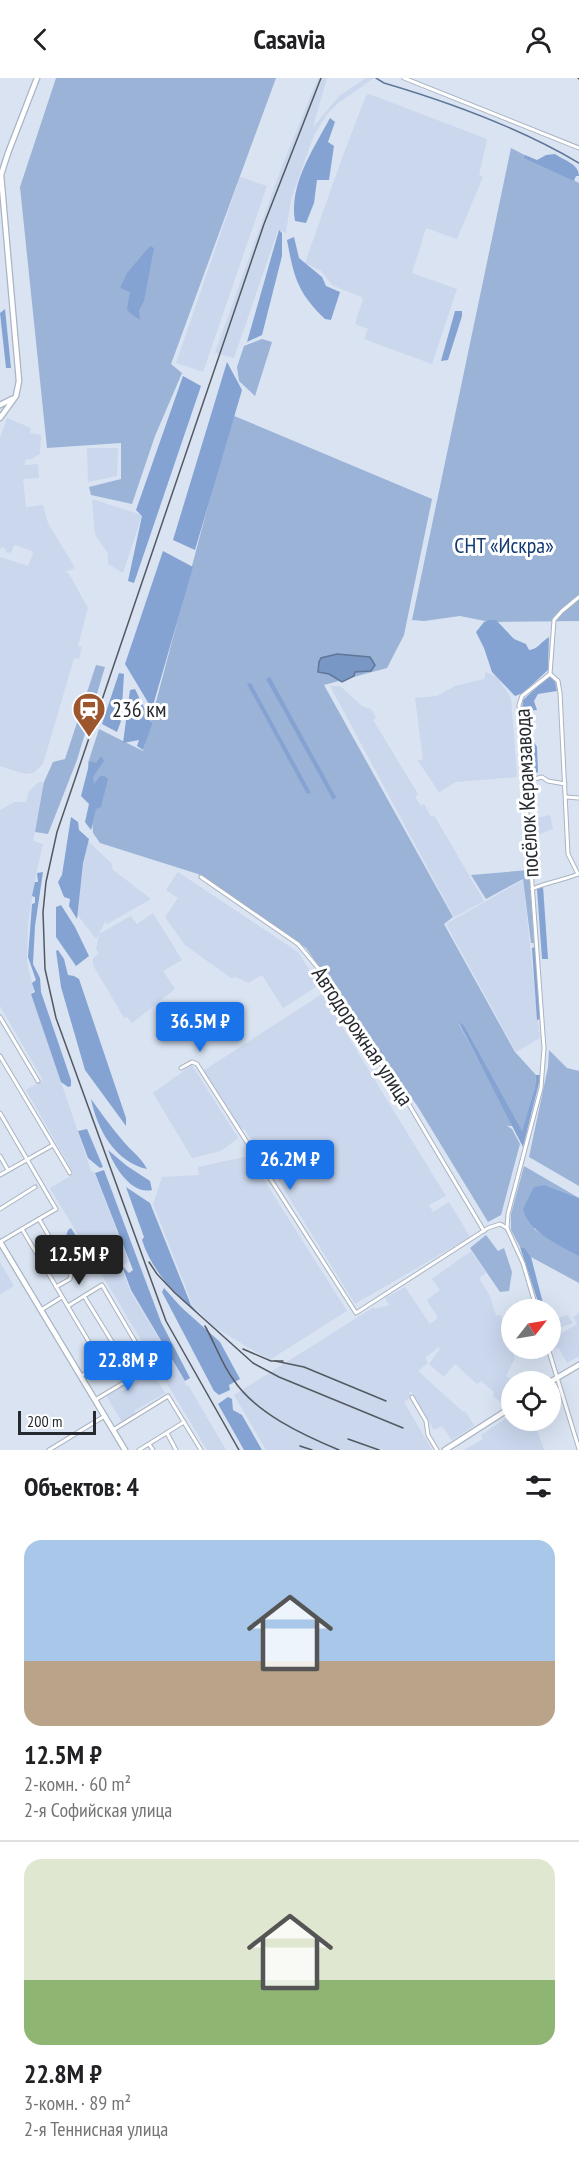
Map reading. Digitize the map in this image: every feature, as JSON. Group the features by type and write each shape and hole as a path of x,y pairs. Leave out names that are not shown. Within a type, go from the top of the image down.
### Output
{"main road":[{"path":"0,418 19,387 1,175 37,78"},
{"path":"0,405 14,398"},
{"path":"0,1242 124,1450"},
{"path":"0,1247 25,1286"},
{"path":"561,1376 579,1365"},
{"path":"80,1377 124,1450"},
{"path":"445,1450 501,1414"}],"street":[{"path":"404,78 579,148"},
{"name":"посёлок Керамзавода","path":"532,889 519,701 549,674 554,620 562,610 579,597"},
{"name":"посёлок Керамзавода","path":"549,674 558,681 560,693 568,854 578,874"},
{"path":"523,782 542,777 548,781 566,784"},
{"name":"посёлок Керамзавода","path":"565,797 579,798"},
{"path":"534,1299 523,1263 507,1228 508,1214 543,1075 544,1035 532,889 578,874"},
{"name":"Автодорожная улица","path":"201,877 298,944 323,974 372,1054 392,1076 484,1231"},
{"path":"0,1017 38,1081"},
{"path":"0,1056 70,1173"},
{"path":"181,1068 192,1062 197,1064 356,1313 484,1231 500,1224 507,1228"},
{"path":"0,1113 56,1209 0,1242"},
{"path":"0,1175 53,1144"},
{"path":"0,1156 8,1170"},
{"path":"0,1209 35,1187"},
{"path":"39,1219 71,1274 70,1279 56,1287"},
{"path":"22,1229 102,1364"},
{"path":"68,1306 102,1285 136,1343 80,1377"},
{"path":"84,1296 119,1353"},
{"path":"40,1311 62,1297"},
{"path":"95,1400 150,1367"},
{"path":"561,1388 579,1449"},
{"path":"113,1430 168,1396 201,1450"},
{"path":"412,1397 426,1421 429,1435 437,1450"},
{"path":"49,1450 104,1417"},
{"path":"139,1450 184,1422"},
{"path":"166,1433 176,1450"},
{"path":"149,1444 153,1450"}],"shaded area":[{"path":"318,78 327,78 313,127 339,96 366,78 374,78 337,104 328,113 314,135 291,199 286,233 278,230 234,358 215,353 279,174"},
{"path":"369,94 487,139 479,175 483,177 457,239 426,228 412,273 457,289 432,364 364,339 368,329 355,324 363,299 332,285 321,271 305,263 342,158 366,96"},
{"path":"330,118 335,122 328,142 334,146 329,180 317,180 314,203 306,223 295,221 294,207 299,181"},
{"path":"555,154 577,168 579,176 576,176 574,181 524,158 525,155 537,160 546,155"},
{"path":"240,177 267,186 203,372 176,363"},
{"path":"279,230 282,233 282,256 262,335 247,342"},
{"path":"294,237 299,258 322,277 326,286 340,292 331,320 325,319 316,309 298,283 287,240"},
{"path":"150,246 154,248 144,301 139,310 140,320 127,309 130,292 120,288 127,273"},
{"path":"5,309 11,368 6,368 0,313"},
{"path":"455,311 462,311 462,316 448,360 441,361"},
{"path":"227,362 242,390 195,550 173,540"},
{"path":"183,376 201,386 134,583 128,581 142,516 136,510"},
{"path":"7,418 31,428 30,433 41,435 40,454 30,460 26,459 24,465 38,464 39,478 23,479 26,507 43,505 48,523 75,568 65,572 69,574 88,608 78,646 82,647 79,659 74,658 43,764 33,773 25,774 0,766 0,557 28,566 33,554 32,551 14,545 11,553 6,552 6,549 2,547 0,549 0,438"},
{"path":"87,448 118,448 117,476 88,482"},
{"path":"92,499 142,515 123,573 108,564 108,554 95,534"},
{"path":"163,551 193,567 152,709 125,664"},
{"path":"496,620 514,639 526,644 529,650 537,647 549,637 548,670 523,693 515,696 492,672 476,632 484,622"},
{"path":"337,654 370,657 375,665 371,671 355,672 354,676 342,682 329,674 318,672 321,658"},
{"path":"486,672 497,677 511,698 517,777 456,782 439,792 418,761 423,759 415,698 437,696 455,686 484,679"},
{"path":"119,673 124,674 122,706 116,715 121,721 117,732 102,724"},
{"path":"549,676 555,681 557,691 538,694 534,701 537,710 522,711 523,700"},
{"path":"270,677 336,797 333,800 266,679"},
{"path":"251,683 311,793 307,794 247,684"},
{"path":"330,686 340,686 362,706 371,709 376,718 373,720 418,794 415,797 421,806 424,804 431,817 434,815 484,901 454,917"},
{"path":"135,689 152,724 143,750 137,746 139,740 123,743 130,690"},
{"path":"534,742 537,747 538,772 525,776 523,749"},
{"path":"101,756 104,761 93,777 94,784 100,776 108,779 101,807 96,809 91,830 85,822 89,804 81,796 90,761 96,763"},
{"path":"39,782 45,783 33,841 43,844 28,923 27,962 34,991 31,993 91,1171 94,1172 129,1262 121,1266 130,1291 186,1384 184,1385 188,1385 226,1450 207,1450 50,1188 74,1174 26,1090 43,1080 0,1006 0,810 15,802 26,802 29,791"},
{"path":"550,815 553,829 538,835 537,828 533,829 531,819"},
{"path":"71,817 78,822 79,830 89,839 83,863 77,919 69,906 70,899 64,897 58,882 62,875"},
{"path":"87,840 112,864 113,870 151,899 107,924 105,922 96,939 73,909"},
{"path":"43,872 35,926 33,964 40,978 41,992 71,1080 71,1086 68,1087 61,1082 31,994 35,992 32,983 36,980 28,957 32,904 35,903 35,897 32,896 35,882 38,882 37,873"},
{"path":"178,872 298,952 319,985 283,1008 262,975 248,983 236,977 231,978 185,945 165,917 178,898 166,890"},
{"path":"523,880 540,1038 516,1052 446,924"},
{"path":"543,886 548,959 542,959 537,889"},
{"path":"61,905 89,956 76,966 56,937 56,907"},
{"path":"153,913 182,960 163,971 175,989 132,1023 127,1017 124,1018 93,965 93,958 99,954 96,949 99,934 131,916 137,924"},
{"path":"535,947 540,1019 537,1020 532,948"},
{"path":"58,950 64,959 68,975 79,979 126,1118 126,1126 85,1070 61,987 56,951"},
{"path":"322,994 446,1196 429,1205 433,1212 449,1202 470,1237 355,1304 262,1154 244,1129 240,1129 203,1071"},
{"path":"459,1023 464,1025 522,1131 535,1087 536,1075 541,1075 523,1147"},
{"path":"192,1065 238,1138 221,1151 192,1158 153,1093"},
{"path":"91,1099 147,1169 126,1159 109,1143 98,1122"},
{"path":"87,1129 103,1167 100,1168 88,1158 78,1131"},
{"path":"108,1150 150,1181 152,1190 144,1190 130,1184 114,1164"},
{"path":"249,1156 347,1311 271,1359 213,1326 193,1306 153,1204 162,1177 199,1175 198,1167"},
{"path":"104,1170 161,1322 190,1378 185,1381 131,1290 122,1266 129,1273 133,1270 95,1173"},
{"path":"545,1185 579,1198 579,1257 538,1231 526,1217 523,1209 534,1187"},
{"path":"126,1187 150,1203 191,1305 201,1316 158,1273 146,1252 142,1240 144,1237"},
{"path":"71,1228 94,1266 76,1276 74,1273 80,1270 84,1256 79,1246 71,1251 64,1242"},
{"path":"520,1247 525,1248 531,1257 542,1299 537,1299"},
{"path":"471,1251 486,1273 479,1278 490,1296 496,1316 501,1315 501,1359 514,1359 508,1371 501,1371 501,1402 493,1396 494,1392 481,1381 477,1384 455,1364 444,1377 429,1364 440,1349 439,1347 425,1358 428,1363 418,1371 462,1411 466,1412 474,1426 452,1440 442,1426 434,1430 411,1391 409,1393 411,1397 404,1402 432,1450 266,1450 234,1395 374,1307 375,1309 389,1305 385,1298 405,1287 430,1324 438,1318 427,1300 440,1290 432,1279"},
{"path":"0,1262 14,1286 0,1294"},
{"path":"164,1288 181,1307 220,1342 240,1379 229,1385 230,1390 219,1395 214,1391 162,1292"},
{"path":"579,1313 579,1356 567,1363 561,1352 561,1331 562,1333 577,1324 573,1317"},
{"path":"568,1315 573,1323 561,1327 561,1317"},
{"path":"152,1372 165,1393 134,1411 136,1414 122,1422 106,1395 120,1387 122,1391"},
{"path":"228,1397 232,1399 233,1410 242,1415 262,1450 244,1450 218,1404"},
{"path":"501,1422 501,1431 537,1431 544,1450 464,1450 483,1439 481,1435"}],"green space":[{"path":"56,78 276,78 171,364 182,373 155,436 132,504 91,495 89,487 121,479 121,443 47,448 20,187"},
{"name":"СНТ «Искра»","path":"511,148 579,183 579,621 490,622 460,616 424,621 412,620"},
{"path":"262,339 272,342 255,396 239,381 237,367 244,346"},
{"path":"232,415 432,499 404,635 387,668 324,685 453,917 444,924 515,1052 536,1075 535,1087 522,1132 464,1025 459,1024 513,1126 507,1126 512,1129 520,1144 501,1215 488,1222 418,1107 306,948 198,874 100,843 93,833 88,763 99,729 143,751"},
{"path":"96,665 105,667 77,760 48,834 35,832 44,782 53,762 65,759"},
{"path":"529,870 534,943 531,943 523,879 486,899 471,875"},
{"path":"549,1050 567,1068 579,1071 579,1186 529,1157 548,1067"},
{"path":"524,1166 579,1198 545,1185 534,1229 579,1257 579,1283 531,1257 525,1248 520,1247 511,1230 511,1214"},
{"path":"486,1235 498,1251 504,1248 512,1272 509,1291 500,1292 470,1248"}],"waterway":[{"path":"376,78 384,83 435,99 508,127 579,163"}],"railway":[{"path":"239,1450 166,1321 56,1018 45,969 43,912 46,882 57,832 264,224 321,78"},
{"path":"149,1262 175,1293 253,1363 279,1377 403,1428"},
{"path":"205,1326 229,1373 242,1391 281,1422 339,1450"},
{"path":"243,1349 271,1361 283,1361"},
{"path":"275,1361 304,1367 386,1401"},
{"path":"348,1439 379,1450"},
{"path":"300,1446 312,1450"}],"place":[{"name":"236 км","path":"89,738"}]}
